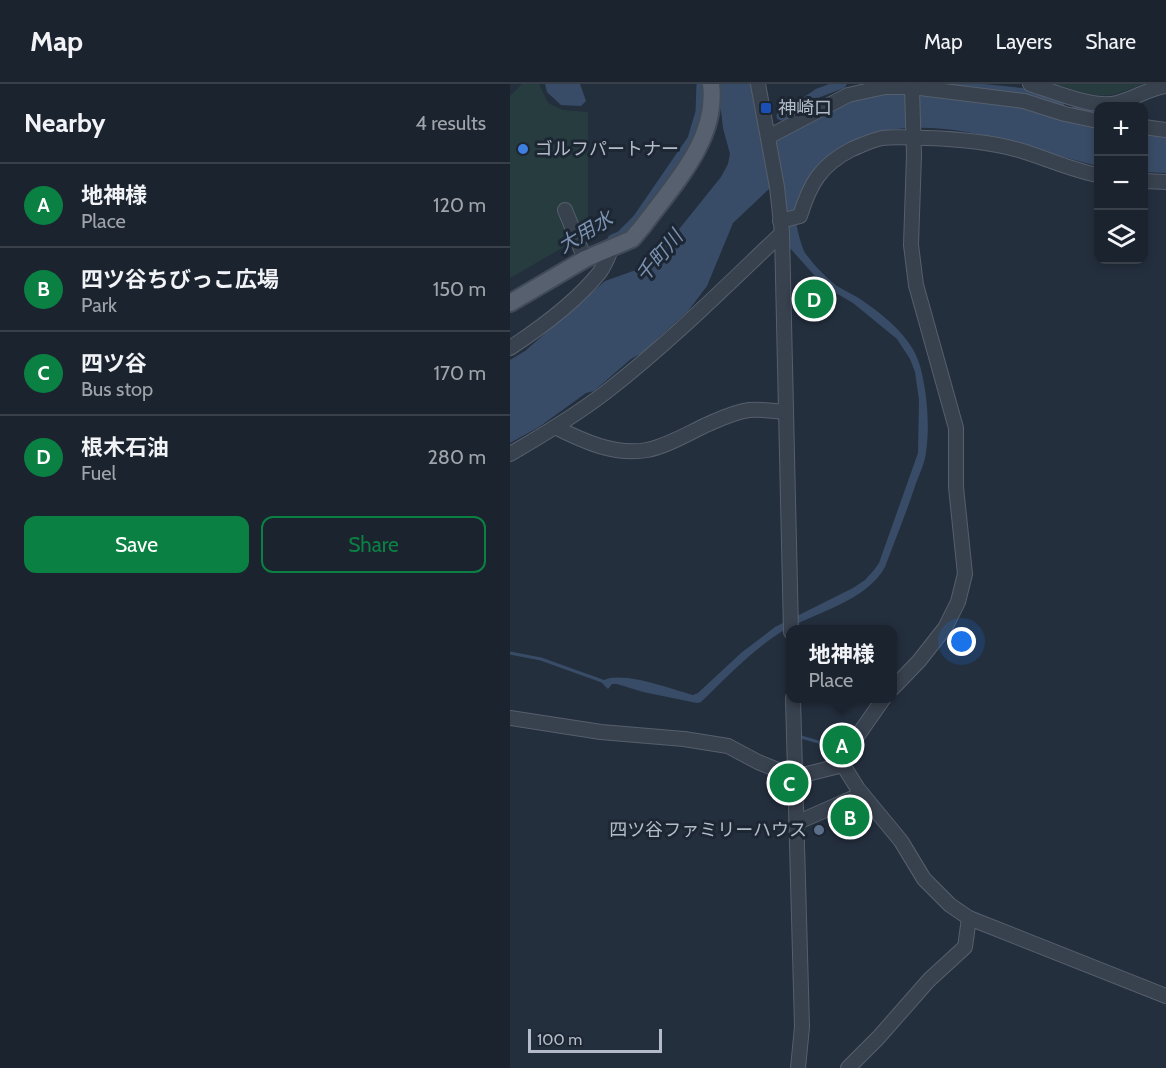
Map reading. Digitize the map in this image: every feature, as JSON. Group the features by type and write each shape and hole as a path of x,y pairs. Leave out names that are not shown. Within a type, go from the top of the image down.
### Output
{"main road":[{"path":"510,303 583,256 632,239 702,142 711,118 713,98 711,84"}],"street":[{"path":"758,84 786,223 786,412 791,625"},
{"path":"1030,84 1106,105 1166,86"},
{"path":"768,139 848,95 885,86 913,86 1024,100 1065,114 1094,120"},
{"path":"897,684 945,628 958,602 965,574 956,487 956,428 916,285 911,245 913,86"},
{"path":"510,454 606,392 645,359 786,223 800,216 812,184 821,171 834,160 864,144 880,138 914,136 958,139 1018,150 1073,170 1094,174"},
{"path":"1148,181 1166,182"},
{"path":"565,210 583,256"},
{"path":"510,348 564,307 601,270 612,246"},
{"path":"555,427 572,436 618,452 636,451 667,443 734,413 749,410 786,412"},
{"path":"793,703 802,1027 798,1068"},
{"path":"843,765 856,738 873,710 880,703"},
{"path":"510,718 601,732 684,739 728,746 758,762 795,777 843,765"},
{"path":"843,765 862,794 901,841 924,879 950,905 969,918 1166,996"},
{"path":"796,823 862,794"},
{"path":"848,1068 879,1038 929,980 965,947 969,918"}],"green space":[{"name":"ゴルフパートナー","path":"522,84 539,84 548,103 563,110 588,112 588,233 510,278 510,96"},
{"path":"1055,84 1144,84 1116,94 1101,95"}],"water":[{"path":"545,84 580,84 586,101 581,106 561,105 547,92"},
{"name":"千町川","path":"718,84 751,84 762,146 852,101 884,91 1026,105 1094,124 1094,165 1020,144 962,131 903,128 874,133 848,143 825,160 805,184 797,203 796,222 805,253 820,271 839,287 866,303 895,326 916,355 926,397 928,431 925,456 885,567 876,579 838,606 794,625 786,625 786,629 759,648 701,702 697,703 617,684 612,684 608,689 602,683 604,680 613,678 635,679 693,695 775,627 865,580 879,563 918,453 919,400 915,372 910,359 897,339 853,303 824,286 789,247 783,182 770,188 733,223 707,286 688,311 649,349 631,359 594,391 586,393 539,427 510,443 510,360 525,351 605,281 636,270 672,238 721,177 730,154 723,128"},
{"path":"1148,131 1166,133 1166,173 1148,172"}],"waterway":[{"name":"大用水","path":"612,239 621,235 637,219 692,139 700,112 701,84"},
{"path":"781,116 818,93 842,84"},
{"path":"942,84 1026,93 1060,106"},
{"path":"1076,110 1094,113"},
{"path":"510,653 541,659 605,682"},
{"path":"801,737 843,749"}],"place":[{"name":"神崎口","path":"766,108"},
{"name":"ゴルフパートナー","path":"523,149"},
{"name":"根木石油","path":"814,299"},
{"name":"地神様","path":"842,745"},
{"name":"四ツ谷","path":"789,783"},
{"name":"四ツ谷ちびっこ広場","path":"850,817"},
{"name":"四ツ谷ファミリーハウス","path":"819,830"}]}
